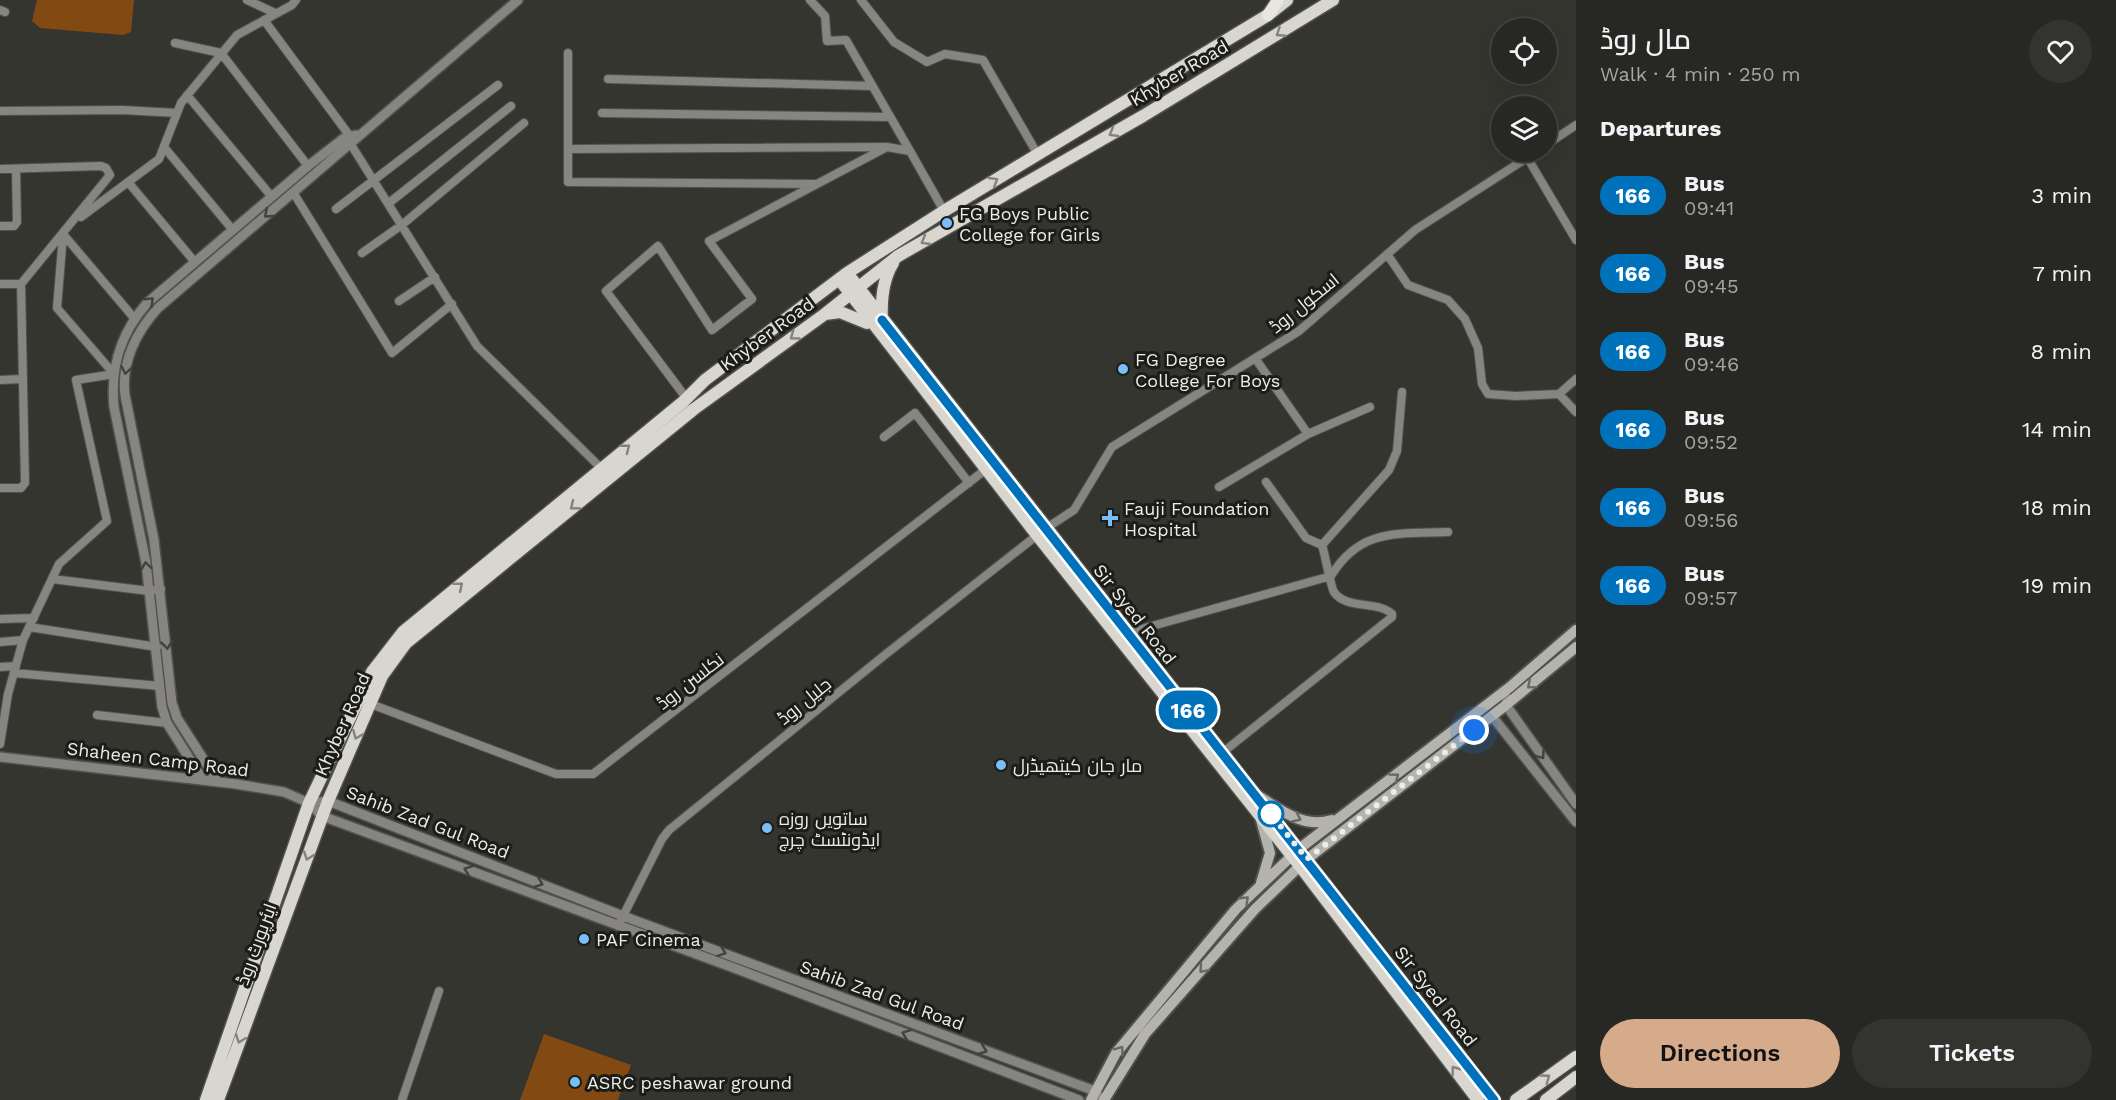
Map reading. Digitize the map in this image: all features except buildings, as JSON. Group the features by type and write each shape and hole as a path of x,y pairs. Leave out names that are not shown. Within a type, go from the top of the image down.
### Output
{"main road":[{"path":"1273,9 1287,0"},
{"path":"1273,9 1298,0"},
{"name":"Khyber Road","path":"328,801 382,676 406,643 694,409 825,314 898,256 1143,116 1328,2"},
{"name":"Khyber Road","path":"206,1100 309,802 372,672 403,632 687,399 705,380 843,276 944,211 1273,9"},
{"path":"879,324 888,271 898,256"},
{"path":"843,276 879,324"},
{"path":"825,314 840,312 879,324"},
{"name":"Sir Syed Road","path":"879,324 985,470 1127,633 1254,793 1417,1010 1494,1100"},
{"name":"Sir Syed Road","path":"879,324 1260,816 1300,857"},
{"path":"1097,1098 1145,1034 1300,857 1344,815 1510,687 1576,630"},
{"path":"1097,1098 1116,1053 1236,909 1260,886 1492,716 1575,649"},
{"path":"1254,793 1306,822 1319,824 1344,815"},
{"name":"ایئرپورٹ روڈ","path":"218,1100 328,801"},
{"path":"1260,816 1270,853 1260,886"},
{"name":"Sir Syed Road","path":"1417,1010 1478,1100"},
{"path":"1516,1100 1576,1057"},
{"path":"1546,1100 1576,1077"}],"street":[{"path":"247,0 278,12"},
{"path":"278,12 288,0"},
{"path":"70,225 159,159 177,113 187,95 237,35 296,0"},
{"path":"218,782 174,710 154,540 124,395 127,362 131,349 140,329 158,308 353,138 518,0"},
{"path":"810,0 825,16 827,41 846,40 944,211"},
{"path":"861,0 894,42 927,62 945,54 982,60 1038,155"},
{"path":"264,20 353,138 375,180 477,346 601,468"},
{"path":"175,43 221,53 308,166"},
{"path":"568,53 568,182 817,184"},
{"path":"608,79 872,86"},
{"path":"336,209 498,85"},
{"path":"187,95 272,197"},
{"path":"389,202 511,106"},
{"path":"0,111 123,110 177,113"},
{"path":"602,113 890,117"},
{"path":"362,253 403,224 524,123"},
{"path":"1557,138 1576,125"},
{"path":"203,780 167,723 160,686 150,591 114,406 114,374 121,343 134,318 194,261 308,166 353,138"},
{"path":"164,147 232,229"},
{"path":"568,149 887,147 909,150"},
{"path":"687,399 606,291 658,246 712,330 752,299 709,242 887,147"},
{"name":"اسکول روڈ","path":"1041,532 1074,510 1112,447 1299,331 1415,230 1521,162"},
{"path":"1529,162 1576,240"},
{"path":"0,169 106,168 110,175 21,284 25,483 21,488 0,488"},
{"path":"0,226 14,226 17,222 16,169"},
{"path":"128,182 194,261"},
{"path":"293,192 392,352 452,304"},
{"path":"63,234 134,318"},
{"path":"63,234 57,308 114,374"},
{"path":"1387,254 1408,285 1448,300 1465,319 1478,348 1482,384 1488,394 1516,396 1559,394 1576,379"},
{"path":"399,301 435,277"},
{"path":"0,284 21,284"},
{"path":"1255,358 1308,434"},
{"path":"0,744 23,640 59,564 107,522 76,380 114,374"},
{"path":"0,380 23,380"},
{"path":"1322,545 1389,470 1397,451 1402,392"},
{"path":"1559,394 1576,412"},
{"path":"1219,487 1308,434 1370,406"},
{"path":"884,437 915,413 969,483"},
{"name":"نکلسن روڈ","path":"376,706 556,774 593,774 985,470"},
{"path":"1266,482 1306,538 1322,545"},
{"name":"جلیل روڈ","path":"618,926 662,839 669,830 1041,532"},
{"path":"1127,633 1331,576 1341,559 1360,544 1379,535 1448,532"},
{"path":"1222,753 1390,620 1392,614 1383,608 1339,597 1333,591 1322,545"},
{"path":"52,579 150,591 160,589"},
{"path":"0,620 34,618"},
{"path":"29,627 157,647"},
{"path":"0,642 23,640"},
{"path":"0,667 160,686"},
{"path":"1510,687 1506,705 1576,804"},
{"path":"97,716 167,723"},
{"path":"1492,716 1576,822"},
{"name":"Shaheen Camp Road","path":"0,758 218,782 284,792 309,802"},
{"name":"Sahib Zad Gul Road","path":"309,802 328,801 1097,1098"},
{"name":"Sahib Zad Gul Road","path":"309,802 322,816 1079,1100"},
{"path":"402,1100 439,991"}],"shaded area":[{"path":"37,0 134,0 131,32 123,35 40,28 32,21"},
{"name":"ASRC peshawar ground","path":"544,1034 631,1065 618,1100 520,1100"}],"bus line":[{"name":"166","path":"882,320 1494,1100"}],"place":[{"name":"FG Boys Public College for Girls","path":"947,223"},
{"name":"FG Degree College For Boys","path":"1123,369"},
{"name":"Fauji Foundation Hospital","path":"1110,518"},
{"name":"مار جان کیتھیڈرل","path":"1001,765"},
{"name":"ساتویں روزہ ایڈونٹسٹ چرچ","path":"767,828"},
{"name":"PAF Cinema","path":"584,939"},
{"name":"ASRC peshawar ground","path":"575,1082"}],"route":[{"path":"1271,814 1269,812 1307,859 1474,730"}]}
